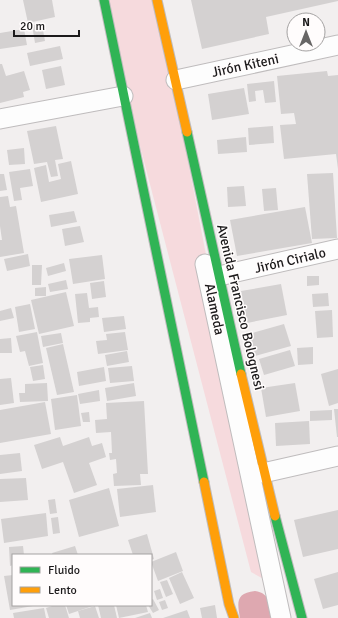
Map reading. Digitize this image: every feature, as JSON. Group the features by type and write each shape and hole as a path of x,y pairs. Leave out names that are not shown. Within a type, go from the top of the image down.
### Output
{"main road":[{"path":"104,0 229,604 234,618"},
{"name":"Avenida Francisco Bolognesi","path":"157,0 263,473 302,618"}],"street":[{"name":"Alameda","path":"152,0 167,85 280,618"},
{"name":"Jirón Kiteni","path":"176,80 338,45"},
{"path":"0,119 123,96"},
{"name":"Jirón Cirialo","path":"220,276 338,249"},
{"path":"263,473 338,456"}],"shaded area":[{"path":"102,0 157,0 269,582 251,572"},
{"path":"255,591 264,594 268,600 273,618 240,618 238,607 239,599 244,594"}],"building":[{"path":"23,0 52,0 55,17 28,23"},
{"path":"191,0 338,0 266,17 269,34 202,49"},
{"path":"42,24 45,41 35,43 32,25"},
{"path":"24,29 27,45 0,49 0,33"},
{"path":"60,46 63,59 30,66 27,53"},
{"path":"0,64 2,64 6,76 24,71 30,90 23,92 24,97 0,103"},
{"path":"61,66 65,85 46,89 42,70"},
{"path":"327,71 328,76 338,75 338,169 336,154 284,159 280,125 296,124 294,113 281,114 277,76"},
{"path":"274,81 276,102 265,103 263,90 255,91 256,101 249,102 247,84"},
{"path":"244,88 249,114 212,120 208,94"},
{"path":"56,126 63,159 55,160 58,176 51,177 47,162 34,164 27,131"},
{"path":"273,126 274,143 249,145 248,128"},
{"path":"246,137 247,152 218,154 217,140"},
{"path":"24,148 25,164 9,165 7,150"},
{"path":"71,161 78,194 41,202 34,168 46,165 49,182 61,179 58,164"},
{"path":"30,169 33,186 20,188 22,200 14,201 9,172"},
{"path":"333,173 337,238 312,239 307,174"},
{"path":"0,174 4,174 7,190 0,191"},
{"path":"244,186 246,206 228,207 227,187"},
{"path":"276,188 278,210 264,211 262,189"},
{"path":"8,196 10,207 16,206 24,253 0,257 0,240 2,240 0,226 0,197"},
{"path":"305,207 312,243 237,256 230,220"},
{"path":"74,211 77,222 51,227 49,215"},
{"path":"80,226 84,242 65,246 62,229"},
{"path":"28,254 30,266 7,271 4,259"},
{"path":"102,255 105,279 73,284 69,259"},
{"path":"64,263 66,271 48,276 46,268"},
{"path":"32,265 42,265 41,285 32,285"},
{"path":"307,276 319,276 319,285 307,286"},
{"path":"66,280 68,289 50,292 48,284"},
{"path":"104,281 106,297 92,299 90,283"},
{"path":"281,284 287,315 247,323 241,291"},
{"path":"46,287 46,296 35,296 35,288"},
{"path":"66,292 74,326 39,334 31,300"},
{"path":"87,293 89,308 98,307 99,317 90,318 90,322 78,323 75,294"},
{"path":"328,293 329,306 313,307 312,294"},
{"path":"30,304 35,329 19,332 15,307"},
{"path":"11,308 14,318 0,321 0,311"},
{"path":"332,310 333,337 317,338 315,311"},
{"path":"124,316 126,329 104,332 102,318"},
{"path":"284,324 291,346 255,356 249,334"},
{"path":"37,332 43,363 29,366 25,351 20,352 16,336"},
{"path":"125,332 128,350 98,354 96,341 107,340 106,334"},
{"path":"61,333 63,343 43,347 41,336"},
{"path":"11,338 12,353 0,353 0,339"},
{"path":"63,344 74,392 57,395 46,348"},
{"path":"313,347 313,364 298,365 297,348"},
{"path":"290,350 295,366 264,375 259,359"},
{"path":"127,351 129,362 107,366 105,355"},
{"path":"43,365 45,379 33,381 30,367"},
{"path":"132,366 134,381 110,383 108,368"},
{"path":"104,367 106,381 79,386 77,372"},
{"path":"338,369 338,403 329,406 321,374"},
{"path":"11,378 14,403 0,405 0,379"},
{"path":"47,383 48,401 20,402 19,393 25,393 25,384"},
{"path":"134,383 136,396 107,401 105,388"},
{"path":"295,383 300,411 266,417 261,388"},
{"path":"99,390 100,401 80,404 78,394"},
{"path":"77,395 81,426 55,430 51,399"},
{"path":"144,401 148,474 140,474 141,485 114,486 113,474 117,473 116,459 110,460 109,453 112,453 111,432 96,433 95,420 107,419 106,403"},
{"path":"45,402 51,434 0,443 0,410"},
{"path":"334,409 338,409 338,437 337,437"},
{"path":"332,410 332,420 310,421 310,411"},
{"path":"89,412 90,422 83,422 81,413"},
{"path":"309,421 310,444 276,446 275,423"},
{"path":"60,437 63,446 89,437 92,446 102,443 106,457 89,463 97,485 74,493 63,462 42,469 34,445"},
{"path":"20,453 22,471 0,474 0,455"},
{"path":"26,478 28,500 0,502 0,479"},
{"path":"153,485 156,512 120,517 117,489"},
{"path":"109,488 119,526 79,537 69,500"},
{"path":"55,499 57,513 50,514 48,500"},
{"path":"338,510 338,549 303,557 294,520"},
{"path":"46,513 48,536 4,543 1,519"},
{"path":"58,517 60,533 53,534 51,518"},
{"path":"147,534 154,559 152,560 152,554 133,554 128,540"},
{"path":"23,546 24,554 12,554 12,565 10,566 9,547"},
{"path":"75,546 78,554 52,554"},
{"path":"176,552 183,571 158,581 152,562"},
{"path":"182,572 194,598 180,604 169,578"},
{"path":"338,572 338,605 323,609 314,579"},
{"path":"12,575 12,606 33,606 10,610 4,576"},
{"path":"167,580 173,594 166,597 160,582"},
{"path":"160,589 163,598 157,600 154,591"},
{"path":"152,600 159,610 153,613 149,606 152,606"},
{"path":"165,600 168,608 162,610 159,602"},
{"path":"215,605 217,618 202,618 200,608"},
{"path":"52,606 65,606 69,618 49,618 46,608"},
{"path":"66,606 93,606 69,614"},
{"path":"95,606 99,618 80,618 78,611"},
{"path":"98,606 114,606 117,618 101,618"},
{"path":"116,606 146,606 148,612 119,618"},
{"path":"44,608 46,618 14,618 13,613"},
{"path":"187,610 190,618 163,618"},
{"path":"150,613 152,618 135,618"}],"traffic: fast":[{"path":"104,0 204,482"},
{"path":"187,132 241,374"},
{"path":"275,516 302,618"}],"traffic: slow":[{"path":"157,0 187,132"},
{"path":"241,374 275,516"},
{"path":"204,482 229,604 234,618"}]}
